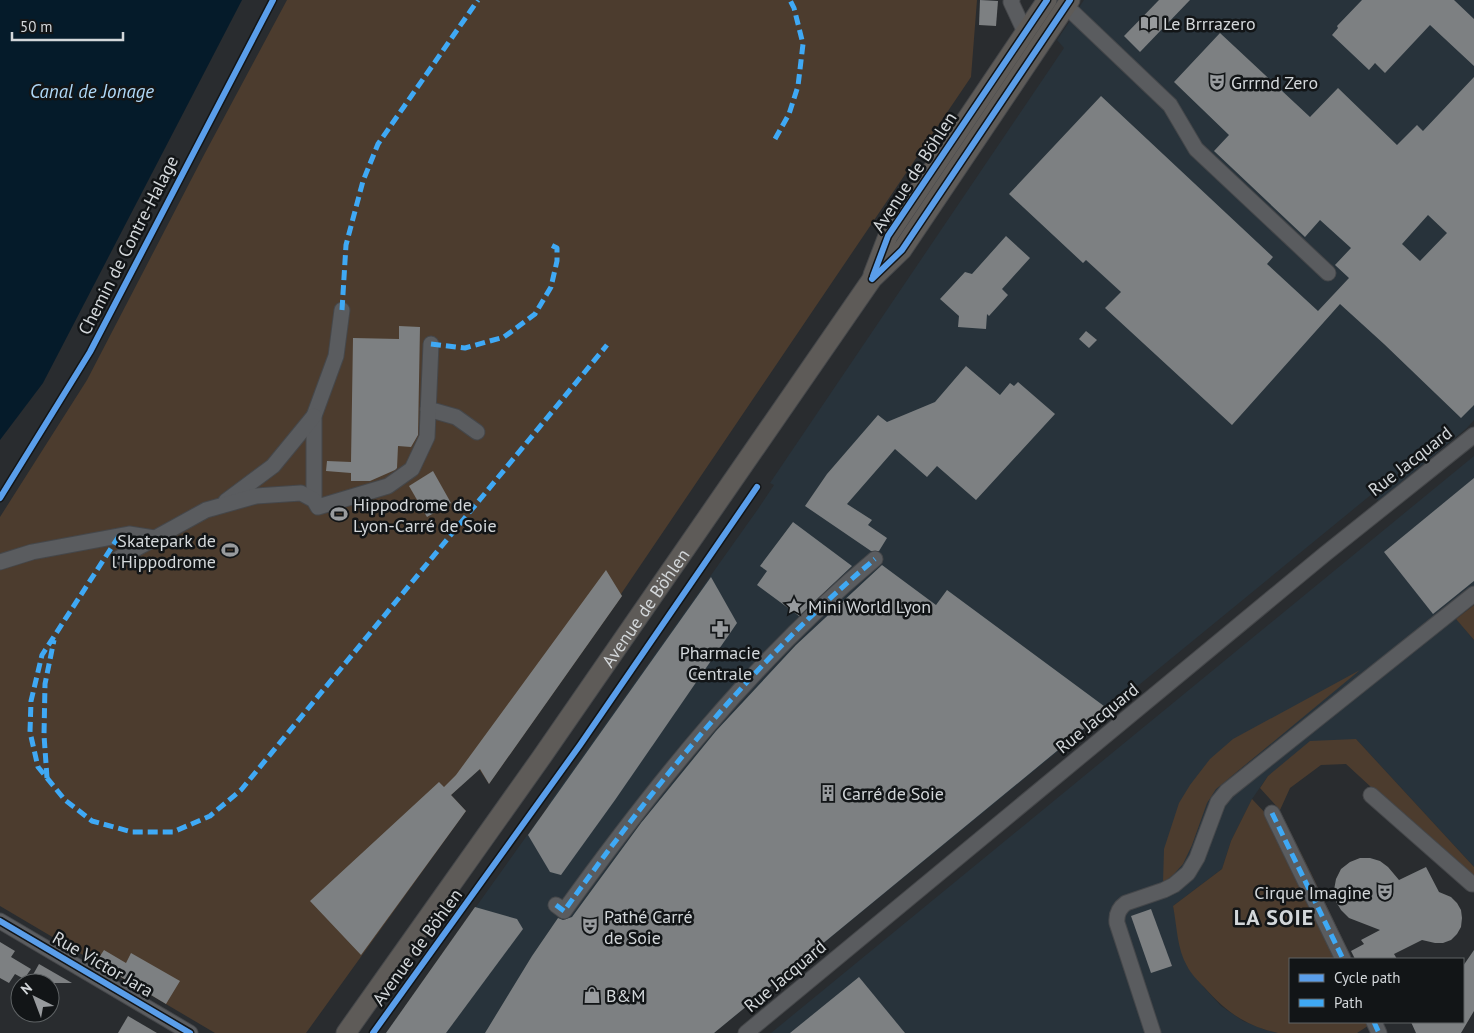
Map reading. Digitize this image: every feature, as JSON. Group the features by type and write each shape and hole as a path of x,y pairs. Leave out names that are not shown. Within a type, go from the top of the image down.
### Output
{"main road":[{"name":"Avenue de Böhlen","path":"872,279 888,236 1047,0"},
{"name":"Avenue de Böhlen","path":"346,1033 613,655 872,279 902,250 1068,3"}],"street":[{"path":"1012,0 1011,2 1026,32"},
{"path":"1068,3 1170,105 1196,149 1328,273"},
{"path":"219,506 273,466 314,416 336,356 342,310"},
{"path":"314,416 314,500 318,508 388,486 412,469 427,437 431,344"},
{"path":"428,409 456,417 478,432"},
{"name":"Rue Jacquard","path":"746,1033 1325,554 1474,435"},
{"path":"119,558 206,510 219,506 256,496 301,493 314,500"},
{"path":"0,562 32,552 129,534 154,538"},
{"path":"556,905 564,911 629,824 713,720 823,604 875,559"},
{"path":"1153,1033 1117,923 1118,912 1121,907 1126,903 1164,890 1182,879 1197,858 1218,802 1227,791 1474,594"},
{"path":"1371,795 1474,884"},
{"path":"1272,813 1343,958"},
{"name":"Rue Victor Jara","path":"0,921 190,1033"}],"shaded area":[{"name":"Hippodrome de Lyon-Carré de Soie","path":"287,0 977,0 971,77 621,594 622,596 489,784 479,769 451,795 466,811 306,1033 215,1033 0,906 0,517 87,380"},
{"path":"1084,0 1474,0 1474,420 1467,428 1379,501 1372,494 714,1033 386,1033 538,820 544,825 554,811 547,806 758,509 774,485 770,483 1064,48 1057,40"},
{"path":"1474,456 1474,599 1454,616 1474,640 1474,867 1356,739 1268,776 1252,799 1231,841 1222,869 1173,906 1187,966 1201,984 1221,1006 1243,1021 1278,1033 771,1033"},
{"path":"1474,605 1474,640 1456,619"},
{"path":"1360,670 1216,789 1207,803 1183,864 1163,883 1164,849 1179,803 1210,759 1233,739"},
{"path":"1356,739 1474,867 1474,877 1346,764 1321,765 1290,788 1280,810 1260,788 1268,776 1310,741"},
{"path":"1252,799 1270,818 1281,813 1352,958 1289,958 1289,1023 1372,1023 1357,1033 1278,1033 1237,1017 1220,1004 1195,977 1184,959 1179,945 1173,906 1222,869 1231,841"}],"water":[{"name":"Canal de Jonage","path":"0,0 242,0 43,383 0,440"}],"building":[{"path":"980,0 998,1 996,26 979,25"},
{"path":"1159,0 1190,0 1140,52 1124,36"},
{"path":"1362,0 1454,0 1474,19 1474,66 1430,25 1385,73 1375,63 1369,70 1332,35 1338,28 1337,26"},
{"path":"1220,33 1310,117 1338,88 1397,145 1417,125 1423,131 1474,77 1474,405 1461,418 1340,304 1232,425 1105,308 1121,292 1086,260 1083,263 1009,194 1101,96 1273,257 1267,264 1318,311 1349,278 1335,265 1351,248 1320,220 1305,237 1214,151 1229,135 1174,82","holes":["1428,215 1447,233 1420,261 1402,244"]},
{"path":"1006,236 1030,258 1002,289 1008,295 989,316 987,314 986,329 958,327 959,316 940,299 965,272 972,274"},
{"path":"399,326 420,327 418,435 411,447 398,446 397,468 395,470 370,481 351,481 351,473 326,471 327,461 351,462 353,338 399,339"},
{"path":"1086,331 1097,340 1089,348 1079,339"},
{"path":"966,366 1000,395 1010,383 1014,386 1018,382 1055,414 976,500 937,466 927,477 895,449 847,504 872,520 868,525 887,538 879,551 871,551 805,506 827,474 878,415 887,422 935,402"},
{"path":"433,471 451,503 427,517 409,486"},
{"path":"1474,478 1474,581 1433,614 1384,552"},
{"path":"793,522 852,566 799,616 757,585 767,571 760,566"},
{"name":"Carré de Soie","path":"882,565 936,605 947,590 1108,709 714,1033 485,1033 532,956 558,918 563,920 572,917 641,823 716,731 796,645"},
{"path":"606,570 622,596 489,784 480,769 451,795 466,811 361,955 310,901 439,782 444,787 456,775"},
{"path":"711,577 737,623 561,875 550,872 528,835"},
{"path":"1360,858 1380,861 1399,880 1426,867 1439,892 1451,897 1461,910 1461,927 1457,934 1451,940 1443,943 1422,940 1394,954 1396,958 1354,958 1351,951 1364,944 1361,940 1380,930 1349,918 1335,900 1336,879 1341,869 1350,862"},
{"path":"475,907 517,919 523,929 446,1033 386,1033"},
{"path":"1151,909 1172,966 1151,973 1131,916"},
{"path":"0,942 15,951 11,957 31,969 28,973 10,973 9,983 0,978"},
{"path":"104,950 126,963 131,953 180,981 166,1004 96,962"},
{"path":"1474,950 1474,1011 1461,1033 1416,1033 1411,1023 1464,1023 1464,965"},
{"path":"39,964 55,973 34,973"},
{"path":"60,976 72,983 60,983"},
{"path":"859,977 905,1033 790,1033"},
{"path":"128,1016 157,1033 118,1033"}],"marked path":[{"path":"342,310 346,245 363,181 378,144 478,0"},
{"path":"775,139 789,114 798,86 803,44 794,8 790,0"},
{"path":"431,344 465,348 504,337 535,314 551,287 557,261 557,248 551,245"},
{"path":"119,536 42,655 31,701 30,732 38,767 65,800 92,821 132,832 173,832 210,816 241,790 607,345"},
{"path":"556,905 564,911 634,817 709,725 748,681 831,597 875,559"},
{"path":"47,778 44,735 45,684 54,640"},
{"path":"1272,813 1343,958"},
{"path":"1374,1023 1379,1033"}],"cycle path":[{"name":"Chemin de Contre-Halage","path":"0,498 90,352 273,0"},
{"path":"873,276 888,236 1047,0"},
{"path":"872,279 902,250 1070,0"},
{"path":"373,1033 580,745 757,487"},
{"path":"0,921 190,1033"}],"place":[{"name":"Le Brrrazero","path":"1149,23"},
{"name":"Grrrnd Zero","path":"1217,82"},
{"name":"Hippodrome de Lyon-Carré de Soie","path":"339,514"},
{"name":"Skatepark de l'Hippodrome","path":"230,550"},
{"name":"Mini World Lyon","path":"794,606"},
{"name":"Pharmacie Centrale","path":"720,629"},
{"name":"Carré de Soie","path":"828,793"},
{"name":"Cirque Imagine","path":"1385,892"},
{"name":"Pathé Carré de Soie","path":"590,926"},
{"name":"B&M","path":"592,995"}],"district":[{"name":"LA SOIE","path":"1274,917"}]}
